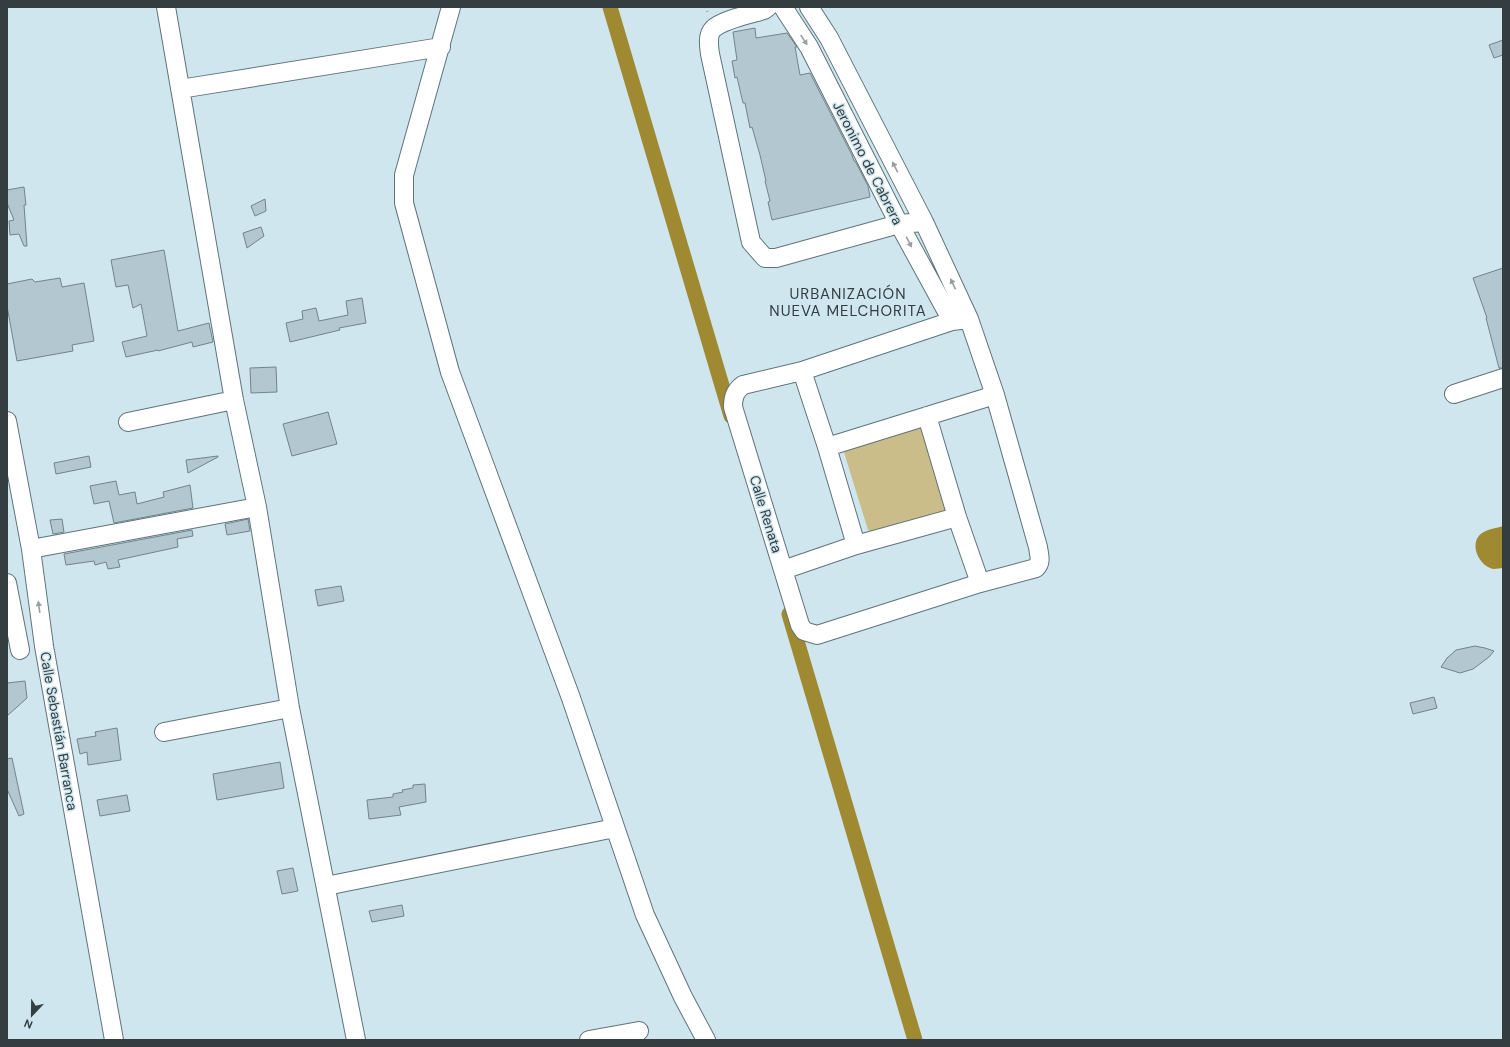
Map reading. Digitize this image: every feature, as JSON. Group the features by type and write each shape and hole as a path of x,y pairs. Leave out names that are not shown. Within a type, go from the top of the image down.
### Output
{"street":[{"path":"166,7 234,400 257,507 290,708 356,1040"},
{"path":"452,7 404,175 404,203 450,372 571,698 644,915 683,997 706,1040"},
{"path":"768,7 764,10 732,18 712,29 709,36 710,54 751,242 765,258 776,258 899,224 924,222"},
{"name":"Jeronimo de Cabrera","path":"783,7 809,48 899,224 952,321"},
{"path":"809,7 829,38 924,222 969,319 995,395 1038,547 1040,560 1036,568 980,583 957,517 927,416"},
{"path":"180,88 441,47"},
{"path":"856,545 827,447 802,371 952,321 969,319"},
{"name":"Calle Renata","path":"802,371 744,385 735,394 733,407 800,625 804,631 817,635 980,583"},
{"path":"1454,394 1503,378"},
{"path":"827,447 995,395"},
{"path":"128,422 234,400"},
{"name":"Calle Sebastián Barranca","path":"7,421 12,480 31,549 44,646 114,1040"},
{"path":"31,549 257,507"},
{"path":"783,570 856,545 957,517"},
{"path":"7,583 13,651 44,646"},
{"path":"164,732 290,708"},
{"path":"326,886 615,828"},
{"path":"589,1040 638,1031"}],"shaded area":[{"path":"931,417 958,508 876,534 868,530 843,449"},
{"path":"1503,526 1503,568 1494,569 1484,564 1480,559 1477,554 1476,543 1478,537 1482,533"}],"building":[{"path":"755,28 756,38 787,33 797,47 795,47 800,75 810,73 868,186 870,197 772,220 768,202 770,201 760,155 752,127 750,128 745,103 743,103 737,77 735,78 732,61 737,60 733,32"},
{"path":"1503,40 1503,55 1494,58 1489,45"},
{"path":"24,187 27,246 24,246 19,234 10,235 9,221 14,220 7,203 7,190"},
{"path":"265,199 266,211 255,216 251,206"},
{"path":"261,227 264,236 247,248 243,233"},
{"path":"164,250 178,331 209,323 213,342 193,347 192,342 158,351 126,357 122,342 147,336 141,304 133,308 128,285 116,287 111,260"},
{"path":"1503,268 1503,368 1499,368 1487,318 1473,278"},
{"path":"60,278 62,287 84,283 94,341 72,345 73,351 17,361 7,306 7,284 32,279 35,282"},
{"path":"362,298 366,323 339,328 340,330 290,342 286,323 303,319 302,311 316,308 319,321 348,315 346,301"},
{"path":"276,367 277,392 251,393 250,368"},
{"path":"328,412 337,444 292,456 283,424"},
{"path":"89,456 91,467 56,474 54,463"},
{"path":"218,457 188,473 186,460"},
{"path":"116,481 119,495 135,492 137,504 164,497 163,492 190,485 193,508 114,523 109,501 94,504 90,486"},
{"path":"62,519 64,532 53,534 50,520"},
{"path":"248,519 250,531 227,535 225,524"},
{"path":"192,530 193,536 177,539 178,547 118,560 120,567 108,569 106,562 95,565 94,561 66,565 64,554"},
{"path":"341,586 344,601 318,606 315,590"},
{"path":"1475,646 1494,651 1489,657 1473,669 1460,673 1441,667 1447,658 1456,650"},
{"path":"25,681 27,698 7,716 7,683"},
{"path":"1434,697 1437,708 1413,714 1410,703"},
{"path":"117,728 121,760 88,765 87,752 80,754 77,739 96,736 95,732"},
{"path":"12,758 24,814 19,816 7,789 7,759"},
{"path":"280,762 284,788 217,800 213,774"},
{"path":"425,784 426,802 399,807 401,815 369,819 367,800 393,797 393,794 403,792 402,790 413,788 413,785"},
{"path":"127,795 130,811 100,816 97,800"},
{"path":"293,868 298,891 282,894 277,871"},
{"path":"402,905 404,916 372,922 369,911"}],"waterway":[{"path":"610,7 731,416"},
{"path":"789,614 915,1040"}],"district":[{"name":"URBANIZACIÓN NUEVA MELCHORITA","path":"848,302"}]}
